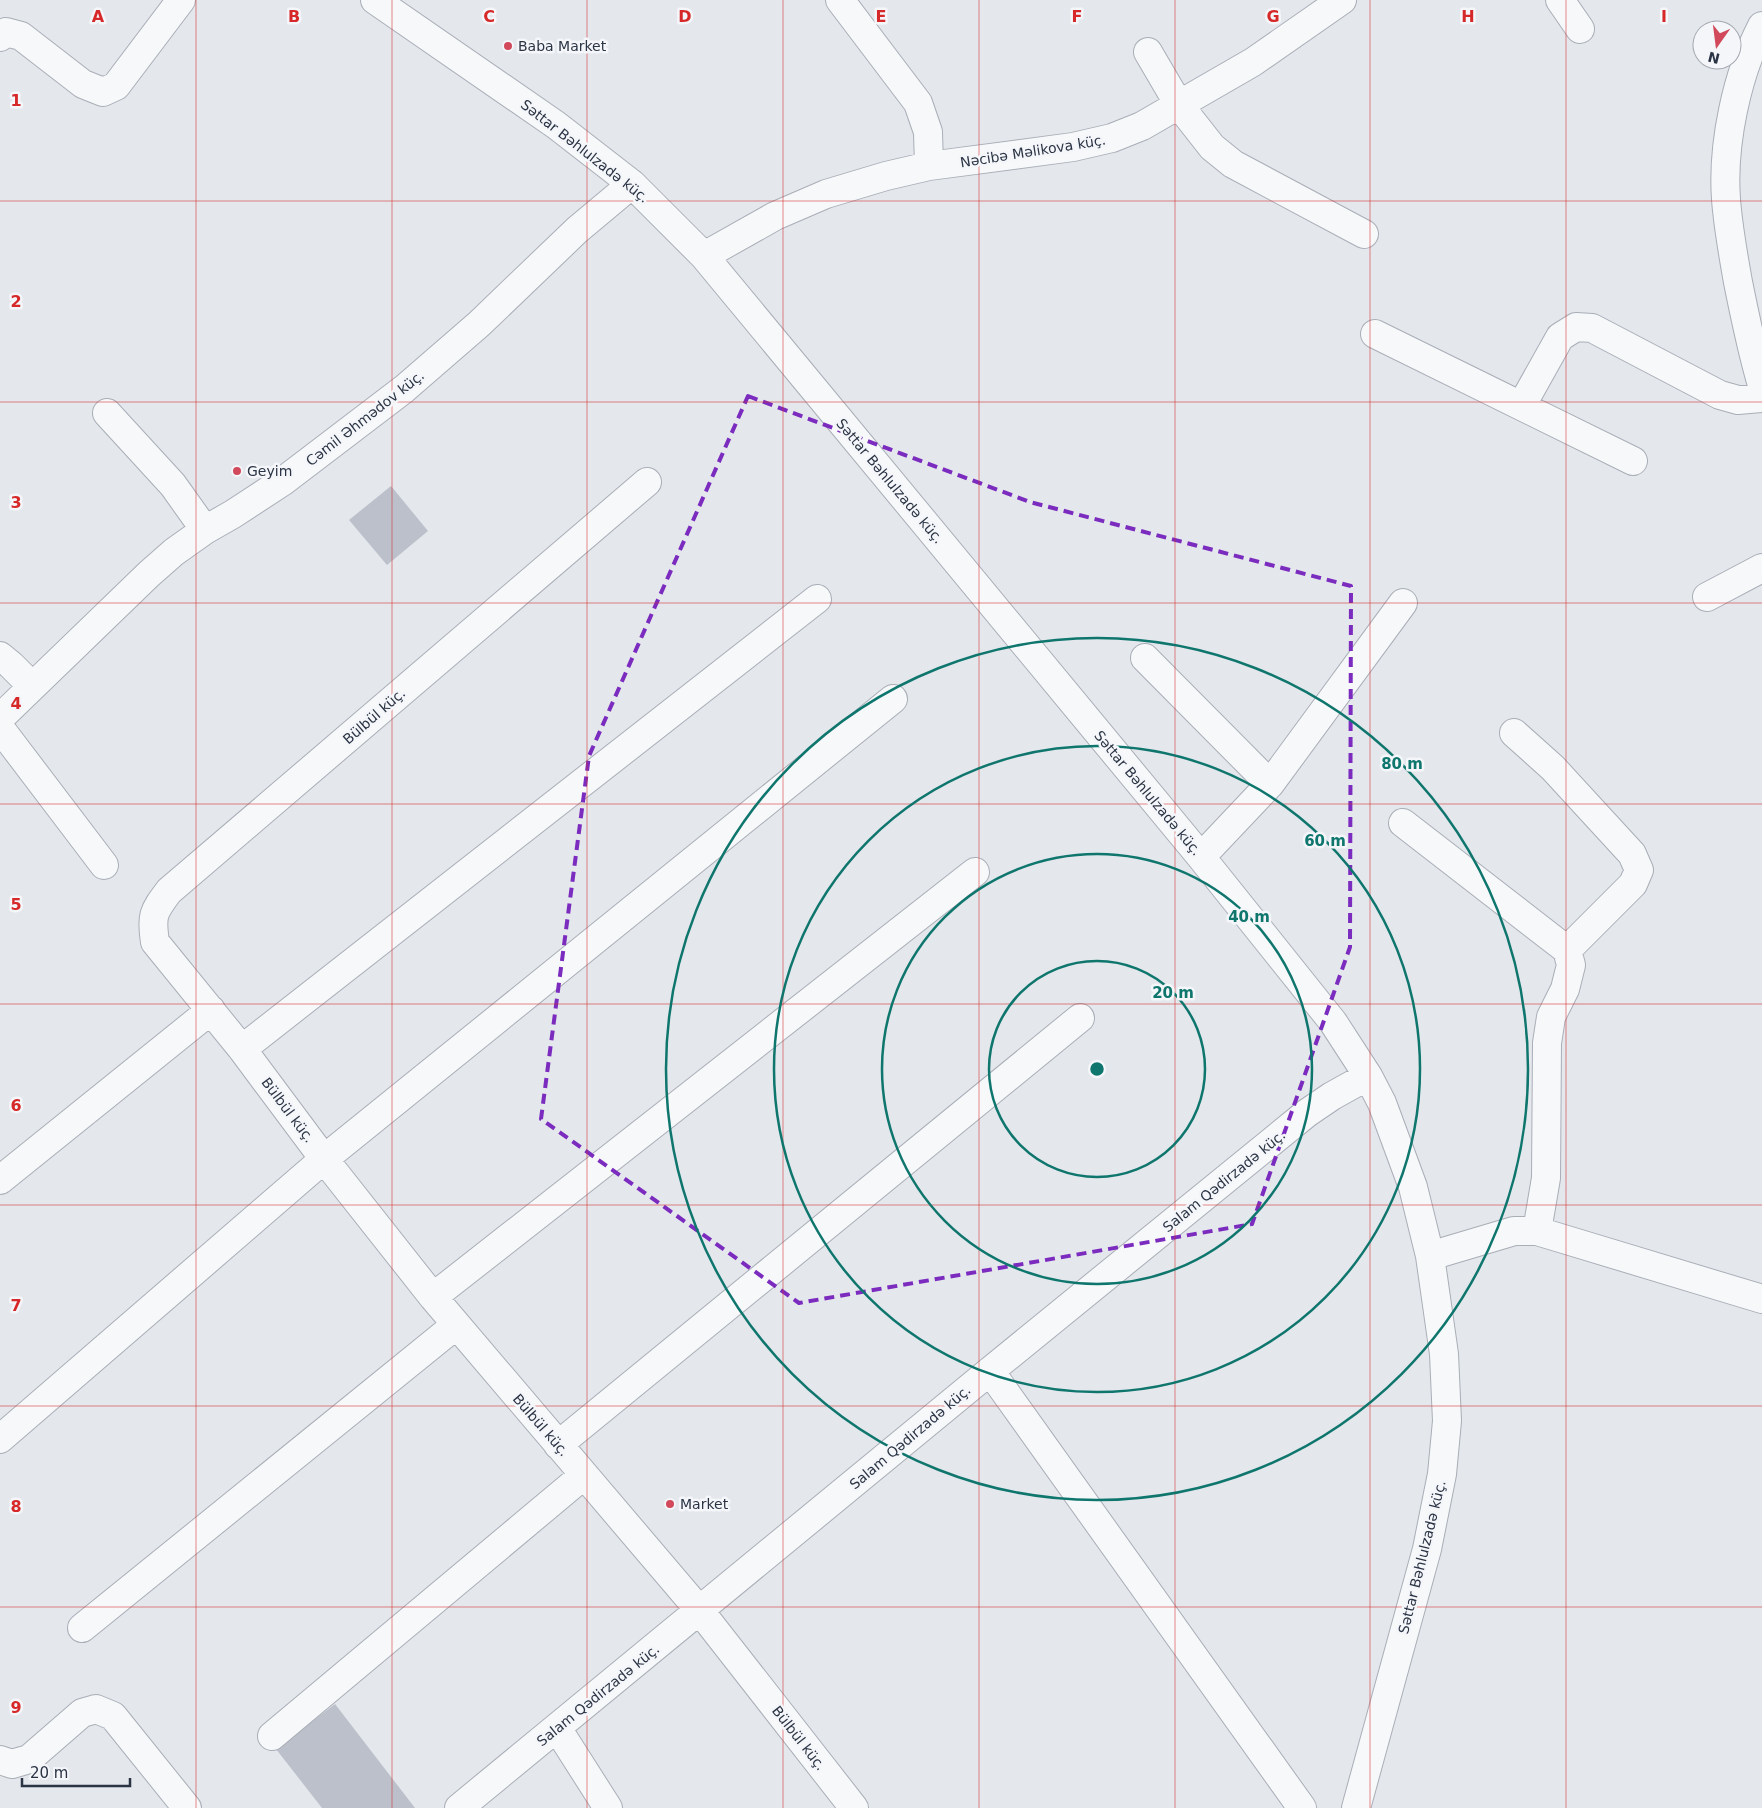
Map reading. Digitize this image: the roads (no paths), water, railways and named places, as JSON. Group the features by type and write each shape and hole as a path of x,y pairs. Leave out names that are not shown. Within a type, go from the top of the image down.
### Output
{"street":[{"path":"0,37 6,32 21,36 83,84 102,92 116,86 181,0"},
{"name":"Səttar Bəhlulzadə küç.","path":"375,0 556,125 632,184 704,256 1200,857 1333,1022 1368,1076 1382,1103 1408,1171 1430,1256 1444,1354 1447,1421 1442,1474 1427,1549 1356,1808"},
{"path":"840,0 918,104 928,132 929,166"},
{"name":"Nəcibə Məlikova küç.","path":"704,256 775,216 826,194 886,176 929,166 1073,147 1112,138 1142,126 1253,62 1342,0"},
{"path":"1560,0 1580,29"},
{"path":"1760,33 1739,82 1726,148 1726,197 1730,239 1750,344 1762,385"},
{"path":"1148,52 1179,105 1212,147 1232,164 1364,234"},
{"name":"Cəmil Əhmədov küç.","path":"0,718 174,552 282,482 404,389 479,324 577,230 632,184"},
{"path":"1522,406 1560,337 1576,327 1592,328 1720,395 1738,400 1762,398"},
{"path":"1374,334 1634,460"},
{"path":"107,413 173,485 206,530"},
{"name":"Bülbül küç.","path":"647,482 169,892 157,908 152,922 155,942 242,1049 324,1159 433,1297 700,1611 854,1808"},
{"path":"1707,597 1762,568"},
{"path":"242,1049 817,599"},
{"path":"1200,857 1270,784 1403,603"},
{"path":"0,656 32,686"},
{"path":"1145,658 1270,784"},
{"path":"0,1439 324,1159 893,699"},
{"path":"0,728 104,866"},
{"path":"1514,733 1560,775 1632,854 1639,870 1633,884 1567,950"},
{"path":"1403,823 1567,950 1571,965 1565,989 1551,1017 1547,1043 1546,1178 1537,1231"},
{"path":"433,1297 975,872"},
{"path":"0,1180 210,1010"},
{"path":"558,1445 1080,1018"},
{"name":"Salam Qədirzadə küç.","path":"459,1808 990,1371 1308,1113 1332,1096 1368,1076"},
{"path":"1430,1256 1514,1231 1537,1231 1762,1299"},
{"path":"82,1628 456,1325"},
{"path":"990,1371 1302,1808"},
{"path":"272,1736 584,1475"},
{"path":"0,1760 12,1764 29,1759 82,1712 96,1709 113,1716 186,1808"},
{"path":"557,1728 608,1808"}],"place":[{"name":"Baba Market","path":"508,46"},
{"name":"Geyim","path":"237,471"},
{"name":"Market","path":"670,1504"}]}
